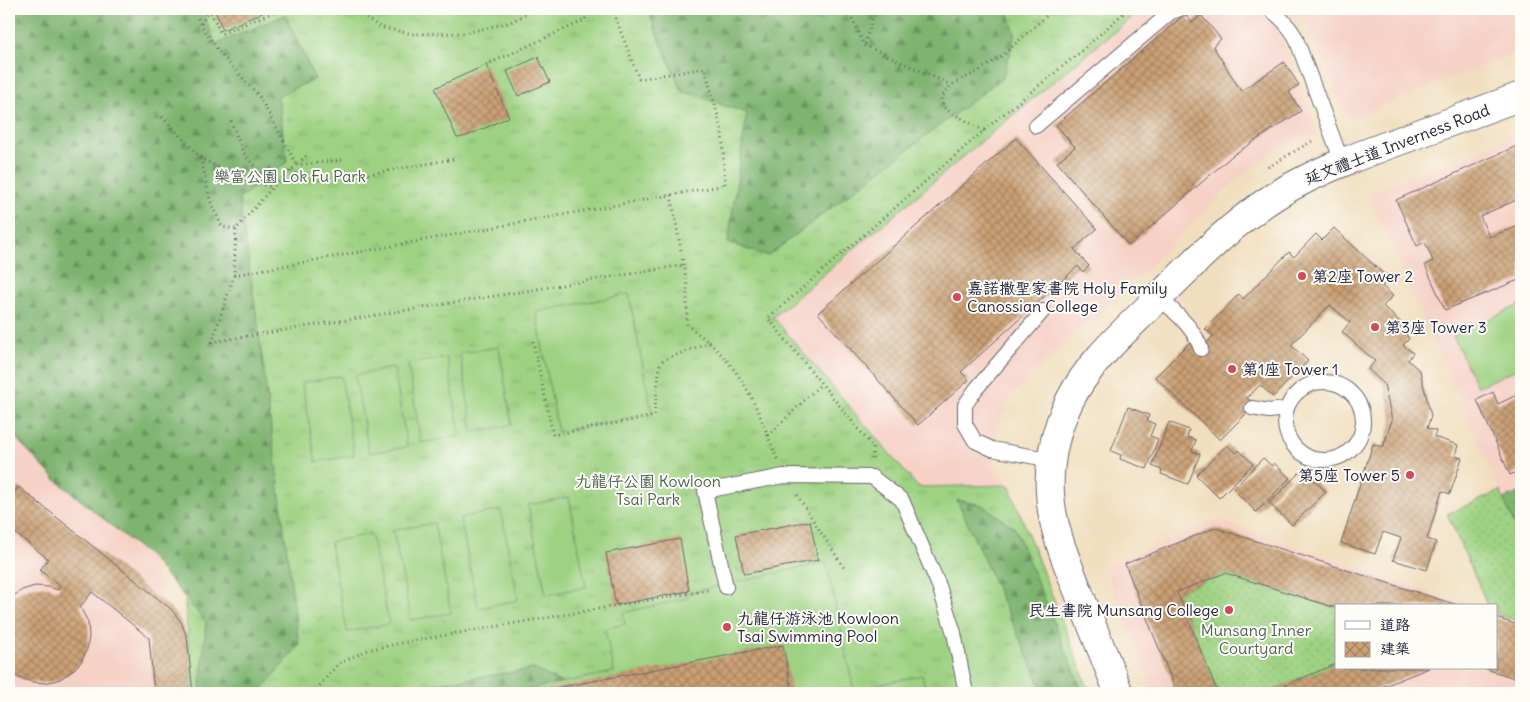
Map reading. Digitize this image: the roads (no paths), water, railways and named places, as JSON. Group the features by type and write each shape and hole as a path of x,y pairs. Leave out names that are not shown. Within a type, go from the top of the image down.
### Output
{"street":[{"name":"延文禮士道 Inverness Road","path":"1119,693 1053,522 1050,491 1052,460 1064,414 1086,373 1106,349 1223,235 1273,197 1301,181 1342,162 1521,96"}],"lane":[{"path":"1036,126 1171,12 1180,9"},
{"path":"1269,9 1288,25 1295,36 1342,162"},
{"path":"1159,297 1192,330 1198,339 1201,349"},
{"path":"1044,310 976,389 965,405 965,424 975,441 992,450 1052,460"},
{"path":"1252,408 1269,411 1285,409 1296,393 1307,385 1320,382 1334,383 1346,388 1356,398 1362,409 1364,423 1361,436 1354,447 1345,455 1333,460 1320,461 1308,458 1297,451 1289,440 1285,429 1285,409"},
{"path":"726,587 705,490 784,476 872,477 902,500 939,586 954,633 966,693"}],"place":[{"name":"第2座 Tower 2","path":"1302,276"},
{"name":"嘉諾撒聖家書院 Holy Family Canossian College","path":"957,297"},
{"name":"第3座 Tower 3","path":"1375,327"},
{"name":"第1座 Tower 1","path":"1232,369"},
{"name":"第5座 Tower 5","path":"1410,475"},
{"name":"民生書院 Munsang College","path":"1229,610"},
{"name":"九龍仔游泳池 Kowloon Tsai Swimming Pool","path":"727,627"}],"park label":[{"name":"樂富公園 Lok Fu Park","path":"290,176"},
{"name":"九龍仔公園 Kowloon Tsai Park","path":"648,490"},
{"name":"Munsang Inner Courtyard","path":"1256,639"}]}
